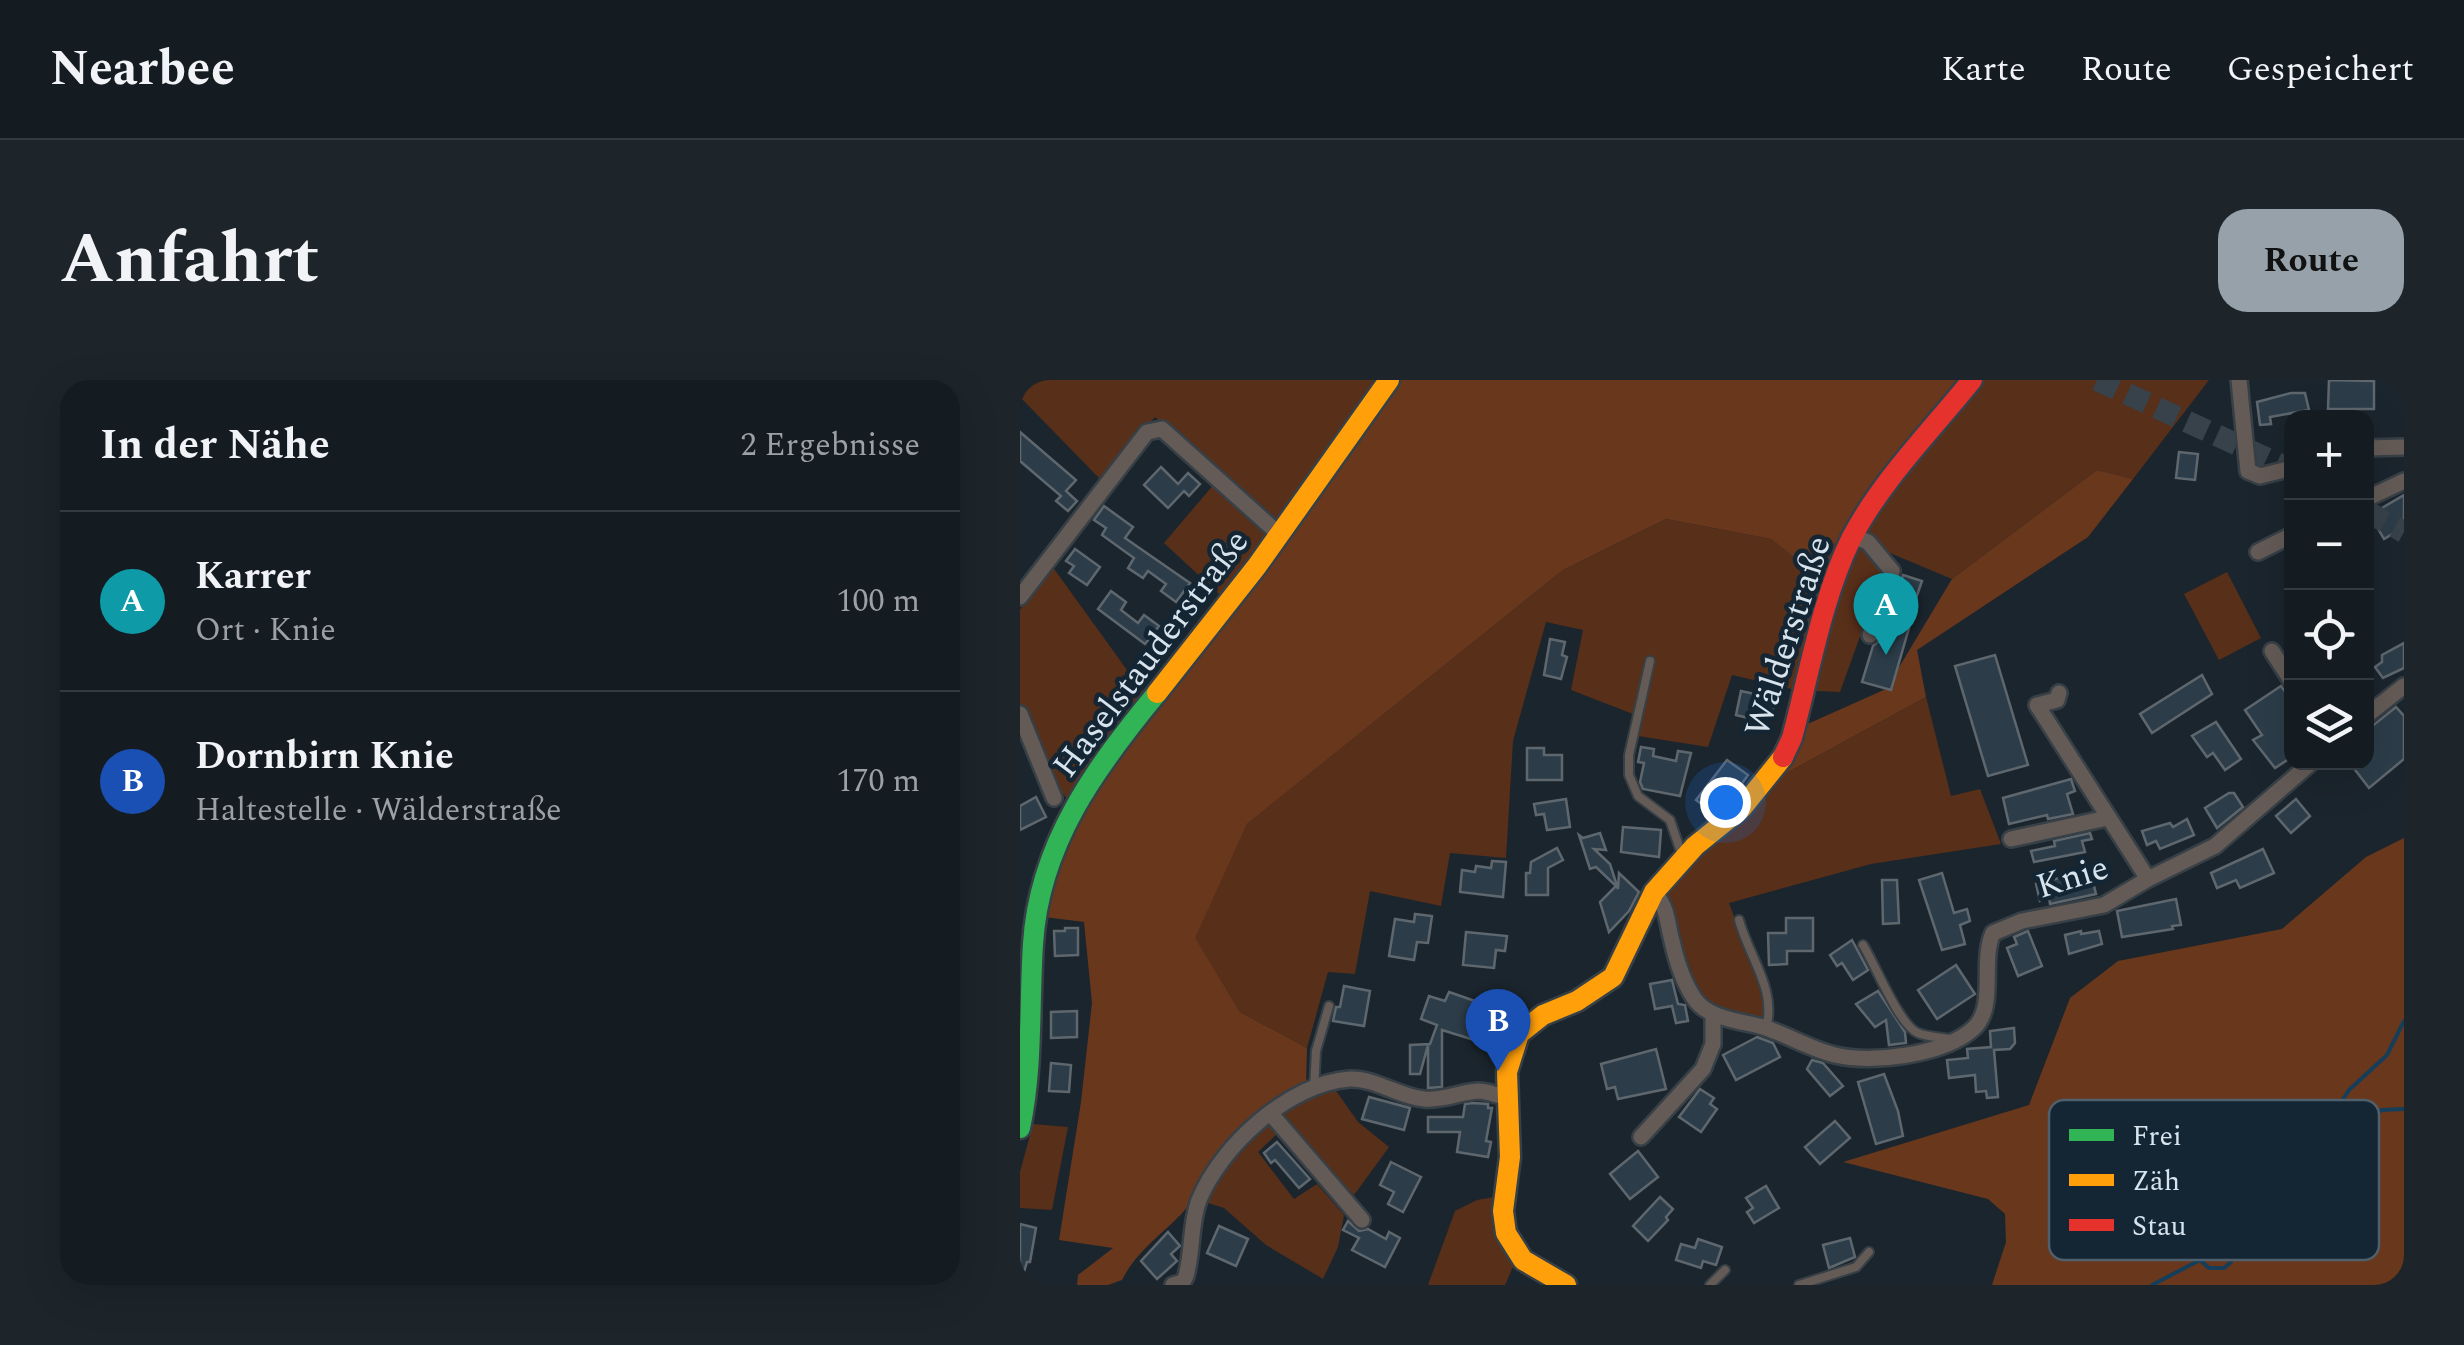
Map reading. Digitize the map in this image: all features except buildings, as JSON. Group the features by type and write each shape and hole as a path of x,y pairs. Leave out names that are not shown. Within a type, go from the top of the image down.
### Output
{"street":[{"name":"Haselstauderstraße","path":"1020,1128 1026,1049 1028,906 1072,812 1100,769 1280,535 1389,380"},
{"name":"Wälderstraße","path":"1566,1285 1522,1260 1506,1233 1503,1211 1510,1157 1507,1072 1520,1034 1543,1016 1614,977 1654,892 1683,858 1742,808 1781,760 1792,738 1828,605 1853,536 1879,496 1972,380"},
{"path":"2238,380 2248,471 2260,476 2284,470"},
{"path":"1020,597 1154,428 1162,429 1280,535"},
{"path":"2374,448 2404,447"},
{"path":"2374,496 2404,481"},
{"path":"1853,536 1868,542 1892,572 1870,635"},
{"path":"2258,552 2284,539"},
{"path":"2272,651 2291,680"},
{"path":"2374,710 2404,686"},
{"path":"2058,693 2057,700 2037,705 2148,878"},
{"path":"1020,714 1054,798"},
{"name":"Knie","path":"1954,1040 1978,1025 1985,1009 1987,945 1992,933 2022,921 2104,905 2230,836 2303,770"},
{"path":"2011,839 2107,818"},
{"path":"1654,892 1666,910 1673,946 1694,998 1713,1014 1766,1028 1833,1055 1855,1058 1924,1052 1954,1040"},
{"path":"1641,1137 1703,1068 1713,1044 1713,1014"},
{"path":"1178,1284 1189,1264 1196,1210 1222,1157 1271,1114 1314,1090 1350,1080 1420,1099 1484,1091 1508,1097"},
{"path":"1271,1114 1362,1220"}],"lane":[{"path":"1650,661 1629,755 1629,774 1638,796 1670,820 1683,858"},
{"path":"1739,920 1748,952 1766,986 1770,1010 1766,1028"},
{"path":"1863,945 1908,1025 1918,1034 1954,1040"},
{"path":"1314,1090 1316,1052 1329,1006"},
{"path":"1799,1285 1856,1267 1869,1252"},
{"path":"1710,1285 1726,1270"}],"shaded area":[{"path":"1020,380 1402,380 1233,607 1164,543 1221,476 1155,417 1099,478 1020,397"},
{"path":"1402,380 1964,380 1846,538 1798,560 1771,539 1666,519 1563,570 1247,824 1195,938 1240,1012 1307,1048 1306,1087 1253,1120 1219,1151 1188,1206 1143,1251 1122,1280 1108,1285 1077,1285 1078,1275 1113,1248 1059,1240 1092,1003 1084,922 1037,916 1072,818"},
{"path":"1964,380 2209,380 2133,479 2097,470 1952,579 1890,553 1840,692 1796,690 1732,675 1708,747 1638,736 1633,714 1571,690 1583,630 1546,622 1513,741 1506,858 1450,853 1441,906 1370,891 1355,974 1328,972 1307,1048 1240,1012 1194,938 1247,824 1563,570 1666,519 1771,539 1798,559"},
{"path":"2097,470 2133,479 2088,537 1917,650 1926,697 1779,777 1803,726 1886,689 1952,579"},
{"path":"1052,566 1153,706 1077,811 1058,788 1020,704 1020,610"},
{"path":"2227,572 2261,638 2219,660 2184,594"},
{"path":"1926,697 1951,796 1980,789 2001,844 1871,864 1729,903 1767,1005 1763,1019 1723,1013 1702,1001 1663,892 1779,777"},
{"path":"2404,838 2404,1285 1992,1285 2006,1242 2005,1214 1988,1199 1843,1162 2029,1105 2070,998 2118,961 2282,929 2366,857"},
{"path":"1334,1088 1358,1122 1389,1147 1354,1195 1283,1120 1286,1109"},
{"path":"1270,1120 1279,1132 1258,1152 1294,1199 1317,1184 1344,1215 1338,1247 1323,1279 1266,1245 1224,1208 1205,1202 1225,1162"},
{"path":"1033,1124 1068,1127 1052,1210 1020,1208 1020,1172"},
{"path":"1500,1196 1515,1262 1505,1285 1428,1285 1455,1211 1477,1200"}],"waterway":[{"path":"2343,1100 2387,1055 2404,1021"},
{"path":"2379,1112 2404,1109"},
{"path":"2152,1285 2200,1260"},
{"path":"2200,1260 2209,1268 2224,1268 2231,1260"}],"tunnel":[{"path":"2097,380 2284,466"},
{"path":"2374,515 2404,532"}],"traffic: fast":[{"path":"1020,1128 1029,1059 1033,944 1046,873 1074,809 1113,749 1157,693"}],"traffic: slow":[{"path":"1157,693 1257,566 1389,380"},
{"path":"1566,1285 1523,1260 1506,1233 1503,1211 1510,1157 1507,1072 1519,1034 1543,1015 1577,1001 1613,977 1654,892 1695,846 1742,808 1783,757"}],"traffic: jam":[{"path":"1783,757 1792,738 1824,611 1851,539 1892,477 1972,380"}],"place":[{"name":"Karrer","path":"1886,655"},
{"name":"Dornbirn Knie","path":"1498,1071"}]}
